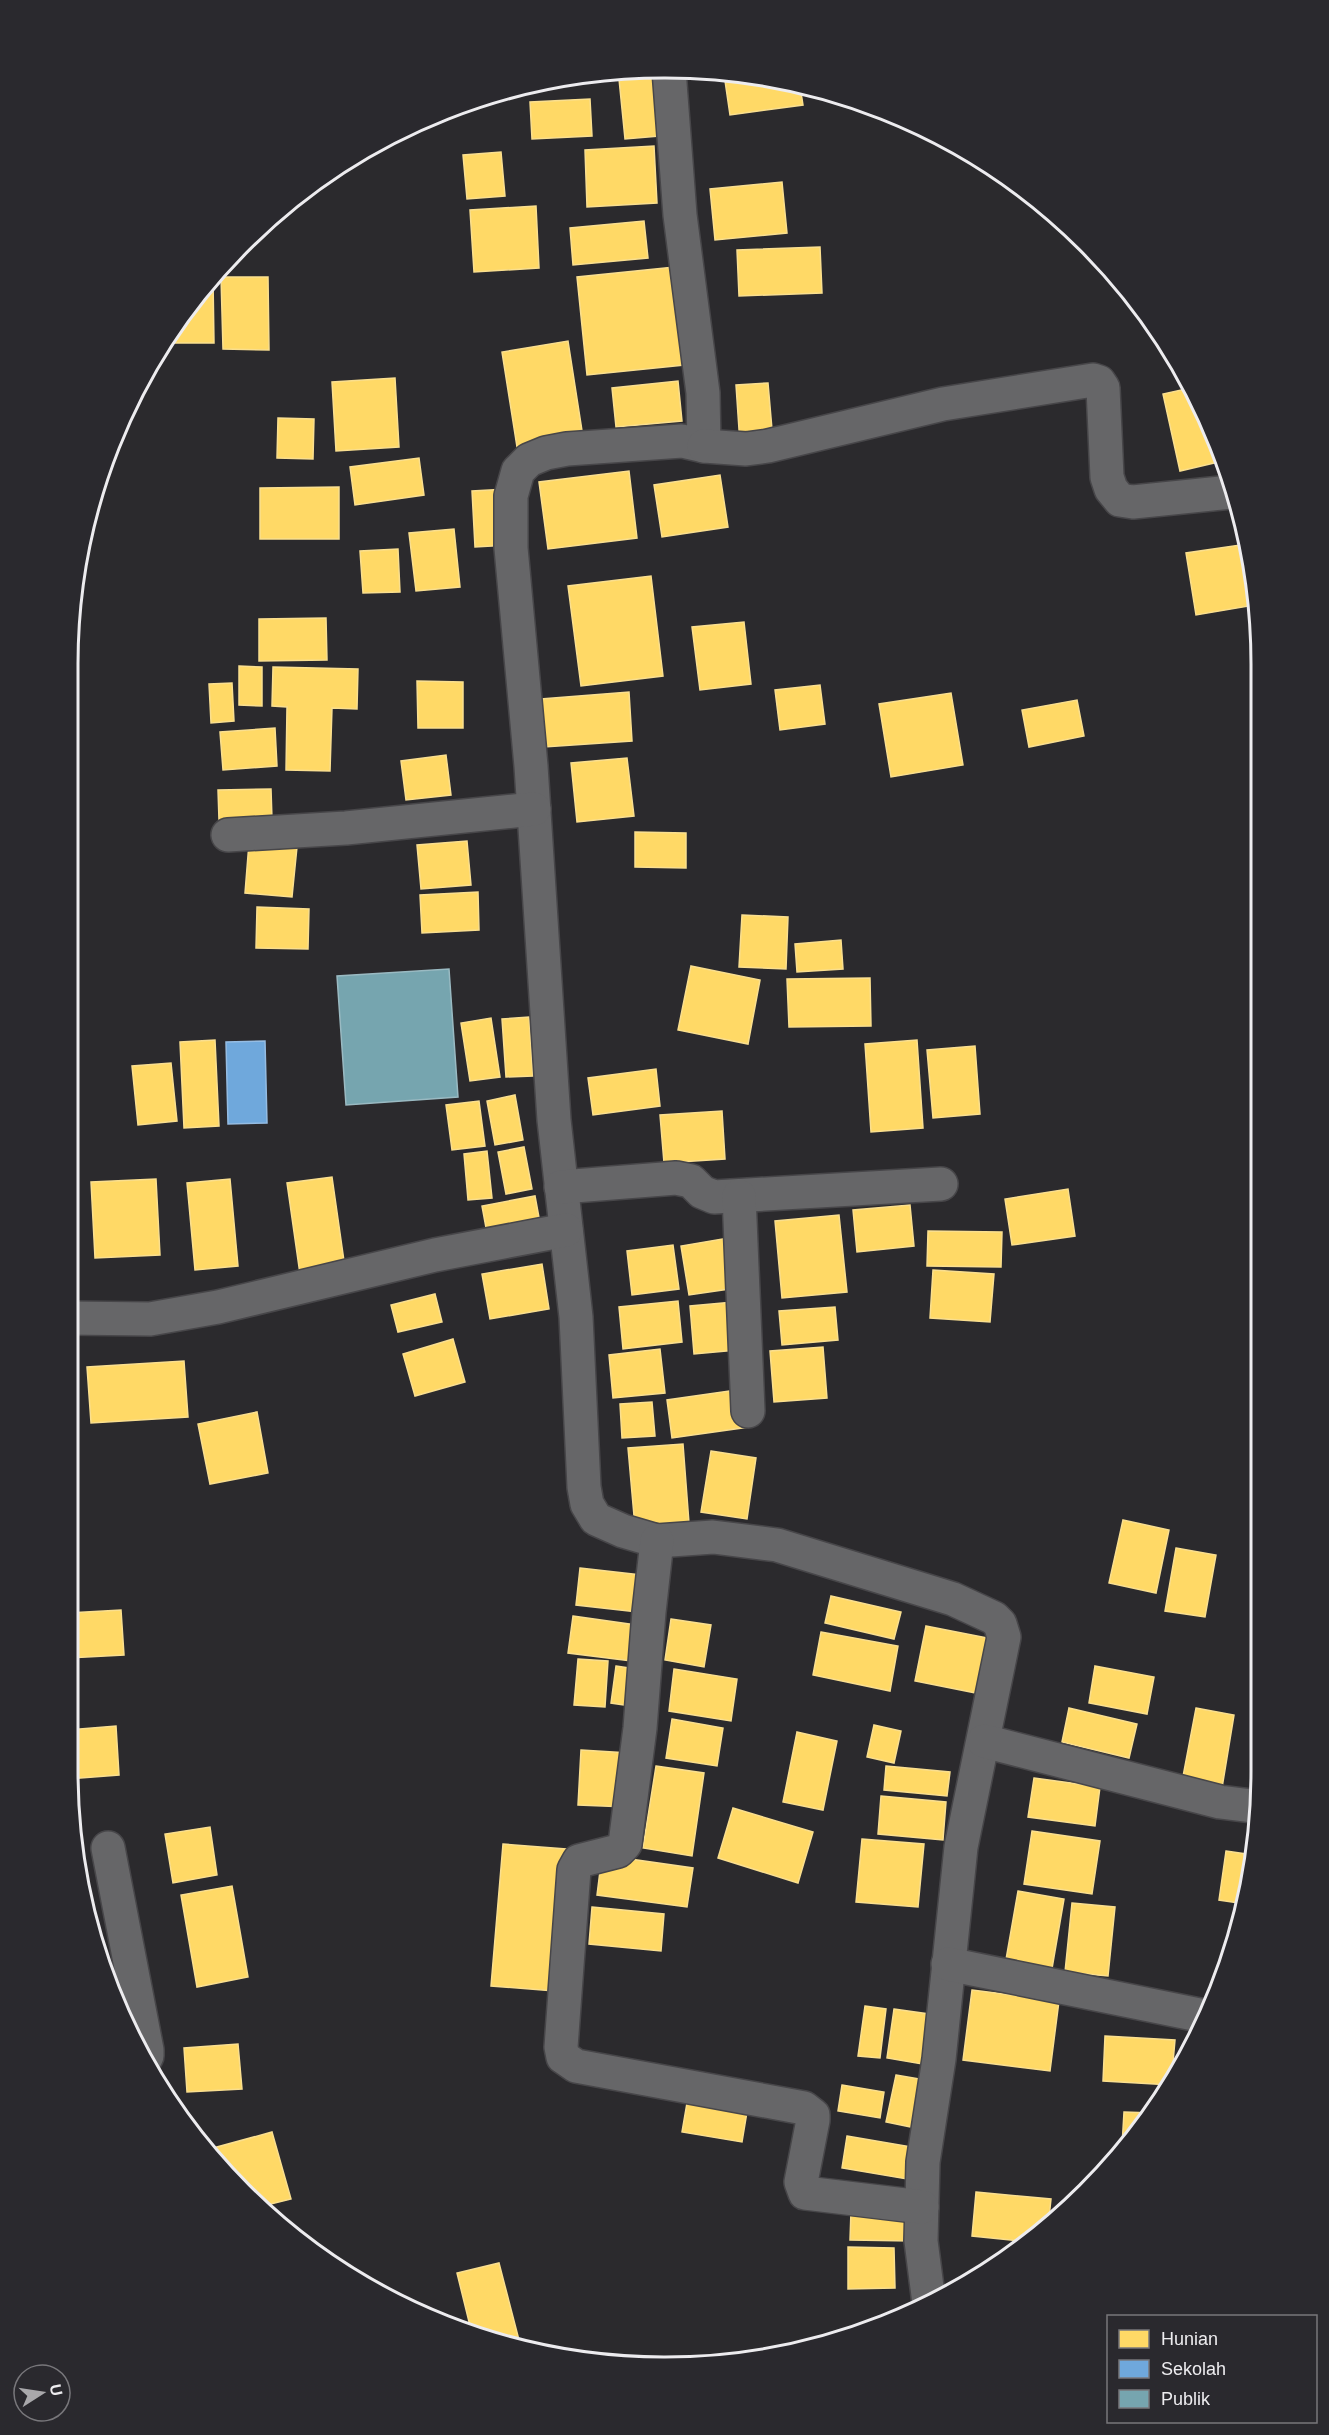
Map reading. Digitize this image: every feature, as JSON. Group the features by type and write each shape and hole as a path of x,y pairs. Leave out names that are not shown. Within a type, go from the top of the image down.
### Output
{"street":[{"path":"670,78 680,215 703,393 704,446"},
{"path":"928,2295 921,2241 923,2162 939,2059 961,1847 1004,1638 1000,1624 987,1613 953,1599 777,1545 713,1537 657,1541 596,1519 587,1504 584,1487 576,1317 554,1120 534,809 512,548 511,496 518,471 529,460 546,453 567,449 682,441 704,446 746,449 768,446 944,404 1093,380 1099,382 1103,388 1107,477 1111,489 1120,500 1133,502 1225,493"},
{"path":"228,835 346,828 534,809"},
{"path":"561,1187 676,1178 691,1181 702,1192 714,1197 941,1184"},
{"path":"739,1196 748,1411"},
{"path":"78,1319 150,1318 218,1307 435,1255 566,1230"},
{"path":"657,1541 640,1728 625,1844 618,1851 579,1861 574,1870 561,2048 563,2056 576,2066 804,2108 813,2115 801,2182 805,2193 922,2208"},
{"path":"984,1741 1220,1802 1250,1806"},
{"path":"108,1848 146,2044"},
{"path":"948,1964 1198,2015"}],"building: Hunian":[{"path":"666,78 671,135 625,139 619,80"},
{"path":"725,81 801,94 803,105 730,115"},
{"path":"590,99 592,136 532,139 530,102"},
{"path":"654,146 657,203 587,207 585,150"},
{"path":"501,152 505,196 467,199 463,155"},
{"path":"782,182 787,233 715,240 710,189"},
{"path":"536,206 539,268 474,272 470,210"},
{"path":"644,221 648,258 573,265 570,228"},
{"path":"820,247 822,293 739,296 737,250"},
{"path":"684,266 694,364 587,375 577,277"},
{"path":"225,277 268,277 269,350 223,349 221,281"},
{"path":"213,291 214,343 174,343"},
{"path":"568,341 583,437 517,447 502,352"},
{"path":"395,378 399,447 336,451 332,382"},
{"path":"678,381 682,421 616,427 612,388"},
{"path":"768,383 773,441 740,444 736,385"},
{"path":"1182,390 1215,463 1180,471 1163,394"},
{"path":"278,418 314,419 313,459 277,458"},
{"path":"419,458 424,495 355,505 350,467"},
{"path":"629,471 637,538 548,549 539,482"},
{"path":"720,475 728,527 662,537 654,485"},
{"path":"339,487 339,539 260,539 260,488"},
{"path":"507,489 510,545 475,547 472,491"},
{"path":"454,529 460,587 416,591 409,533"},
{"path":"1239,545 1248,606 1196,615 1186,553"},
{"path":"398,549 400,592 363,593 360,551"},
{"path":"651,576 663,676 581,686 568,586"},
{"path":"326,618 327,660 259,661 259,619"},
{"path":"744,622 751,684 700,690 692,627"},
{"path":"239,666 262,667 262,706 239,705"},
{"path":"273,667 358,669 357,709 332,708 330,771 286,770 287,707 272,706"},
{"path":"417,681 463,682 463,728 418,728"},
{"path":"232,683 234,721 211,723 209,684"},
{"path":"820,685 825,724 780,730 775,690"},
{"path":"629,692 632,741 544,747 541,699"},
{"path":"951,693 963,765 891,777 879,704"},
{"path":"1077,700 1084,736 1029,747 1022,710"},
{"path":"275,728 277,766 223,770 220,732"},
{"path":"446,755 451,795 406,800 401,761"},
{"path":"627,758 634,816 577,822 571,763"},
{"path":"271,789 272,819 219,820 218,790"},
{"path":"635,832 686,833 686,868 635,867"},
{"path":"467,841 471,885 421,889 417,845"},
{"path":"249,843 297,847 292,897 245,893"},
{"path":"478,892 479,930 422,933 420,895"},
{"path":"257,907 309,909 308,949 256,948"},
{"path":"742,915 788,917 786,969 739,967"},
{"path":"841,940 843,969 797,972 795,944"},
{"path":"691,966 760,980 748,1044 678,1030"},
{"path":"870,978 871,1026 789,1027 787,979"},
{"path":"529,1017 533,1076 506,1077 502,1019"},
{"path":"491,1018 500,1077 470,1081 461,1023"},
{"path":"215,1040 219,1126 184,1128 180,1042"},
{"path":"917,1040 923,1128 871,1132 865,1044"},
{"path":"975,1046 980,1114 933,1118 927,1050"},
{"path":"171,1063 177,1121 138,1125 132,1066"},
{"path":"656,1069 660,1106 593,1115 588,1078"},
{"path":"515,1095 523,1140 495,1145 487,1101"},
{"path":"479,1101 485,1146 452,1150 446,1105"},
{"path":"722,1111 725,1159 664,1163 660,1115"},
{"path":"524,1147 532,1189 506,1194 498,1152"},
{"path":"487,1151 492,1198 468,1200 464,1154"},
{"path":"332,1177 345,1268 300,1274 287,1183"},
{"path":"156,1179 160,1255 95,1258 91,1182"},
{"path":"230,1179 238,1266 195,1270 187,1183"},
{"path":"1068,1189 1075,1236 1012,1245 1005,1199"},
{"path":"535,1196 540,1223 487,1233 482,1206"},
{"path":"910,1205 914,1246 857,1252 853,1210"},
{"path":"839,1215 847,1292 782,1298 775,1221"},
{"path":"928,1231 1002,1232 1001,1267 927,1266"},
{"path":"728,1238 736,1288 689,1295 681,1246"},
{"path":"673,1245 679,1289 632,1295 627,1251"},
{"path":"542,1264 549,1309 490,1319 482,1274"},
{"path":"933,1270 994,1274 990,1322 930,1318"},
{"path":"435,1294 442,1322 398,1332 391,1305"},
{"path":"678,1301 682,1342 623,1349 619,1307"},
{"path":"733,1302 737,1350 694,1354 690,1306"},
{"path":"835,1307 838,1340 782,1345 779,1311"},
{"path":"453,1339 465,1382 415,1396 403,1354"},
{"path":"823,1347 827,1398 774,1402 770,1351"},
{"path":"660,1349 665,1393 613,1398 609,1355"},
{"path":"184,1361 188,1417 91,1423 87,1367"},
{"path":"743,1389 749,1427 672,1438 667,1400"},
{"path":"652,1402 655,1436 622,1438 620,1404"},
{"path":"257,1412 268,1473 210,1484 198,1424"},
{"path":"683,1444 689,1523 635,1527 628,1448"},
{"path":"711,1451 756,1458 747,1519 701,1512"},
{"path":"1123,1520 1169,1530 1156,1593 1109,1583"},
{"path":"1176,1548 1216,1555 1205,1617 1165,1611"},
{"path":"580,1568 650,1576 646,1613 576,1605"},
{"path":"831,1596 901,1612 894,1639 825,1623"},
{"path":"121,1610 124,1655 78,1657 78,1612"},
{"path":"573,1616 636,1625 631,1661 568,1653"},
{"path":"671,1619 711,1625 704,1667 665,1660"},
{"path":"926,1626 998,1640 986,1695 915,1681"},
{"path":"821,1632 898,1646 890,1691 813,1675"},
{"path":"578,1659 608,1661 605,1707 574,1705"},
{"path":"616,1666 642,1670 637,1707 611,1703"},
{"path":"1095,1666 1154,1677 1147,1714 1089,1703"},
{"path":"674,1669 737,1679 731,1721 669,1711"},
{"path":"1069,1708 1137,1724 1129,1758 1062,1742"},
{"path":"1196,1708 1234,1715 1221,1794 1181,1787"},
{"path":"672,1719 723,1728 717,1766 666,1758"},
{"path":"874,1725 901,1731 894,1763 867,1757"},
{"path":"116,1726 119,1775 78,1778 78,1729"},
{"path":"797,1732 837,1741 823,1810 783,1802"},
{"path":"581,1750 629,1753 627,1807 578,1805"},
{"path":"656,1766 704,1773 692,1856 643,1848"},
{"path":"886,1766 950,1772 947,1796 884,1790"},
{"path":"1034,1778 1100,1787 1095,1826 1028,1817"},
{"path":"881,1796 946,1802 943,1840 878,1834"},
{"path":"733,1808 813,1832 798,1883 718,1858"},
{"path":"210,1827 217,1875 173,1883 165,1834"},
{"path":"1032,1831 1100,1841 1092,1894 1024,1884"},
{"path":"862,1839 924,1844 918,1907 856,1902"},
{"path":"503,1844 566,1849 554,1991 491,1986"},
{"path":"1226,1851 1245,1854 1236,1903 1219,1900"},
{"path":"602,1855 693,1868 687,1907 597,1895"},
{"path":"232,1886 248,1977 197,1987 181,1895"},
{"path":"1018,1891 1064,1899 1050,1980 1004,1971"},
{"path":"1072,1903 1115,1907 1108,1976 1065,1972"},
{"path":"592,1907 664,1914 661,1951 589,1944"},
{"path":"972,1990 1059,2001 1050,2071 963,2060"},
{"path":"865,2006 886,2009 880,2058 858,2056"},
{"path":"894,2009 929,2014 922,2064 887,2058"},
{"path":"1105,2036 1175,2040 1173,2062 1159,2084 1103,2081"},
{"path":"238,2044 242,2089 187,2092 184,2048"},
{"path":"896,2075 920,2079 911,2127 886,2122"},
{"path":"842,2085 884,2092 880,2118 838,2111"},
{"path":"688,2097 748,2106 742,2142 682,2132"},
{"path":"1124,2112 1141,2113 1130,2128 1123,2137"},
{"path":"272,2132 291,2199 271,2204 216,2147"},
{"path":"847,2136 912,2147 907,2179 842,2168"},
{"path":"976,2192 1051,2199 1050,2212 1015,2241 972,2236"},
{"path":"851,2211 911,2212 911,2241 850,2240"},
{"path":"848,2247 894,2248 895,2288 848,2289"},
{"path":"499,2263 519,2338 469,2323 457,2273"}],"building: Sekolah":[{"path":"265,1041 267,1123 228,1124 226,1042"}],"building: Publik":[{"path":"449,969 458,1097 346,1105 337,976"}]}
